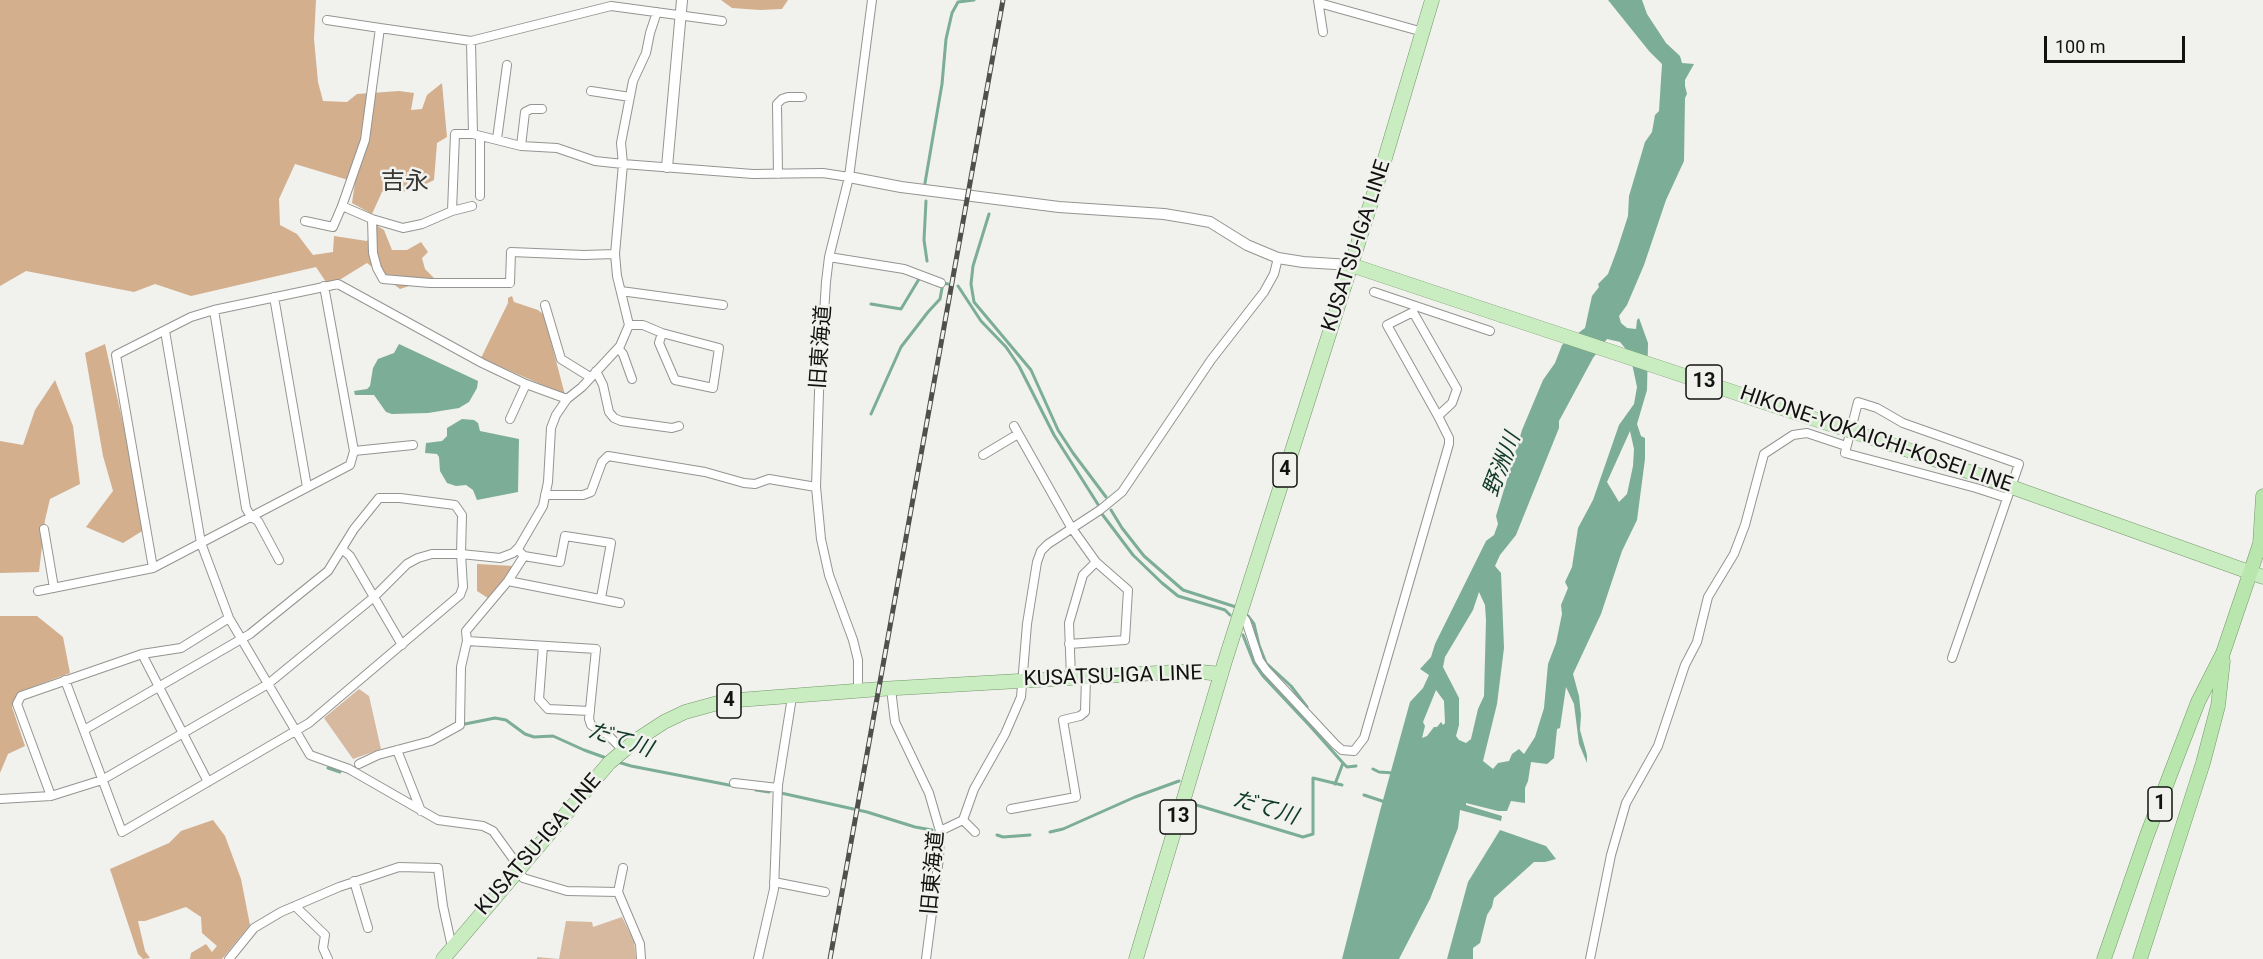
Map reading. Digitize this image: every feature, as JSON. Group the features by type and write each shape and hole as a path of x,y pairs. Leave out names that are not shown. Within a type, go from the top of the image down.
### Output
{"highway":[{"path":"2262,540 2263,496"},
{"name":"1","path":"2104,959 2147,835 2198,702 2223,653 2257,574 2262,540"},
{"name":"1","path":"2140,959 2203,763 2218,706 2223,653"}],"main road":[{"name":"KUSATSU-IGA LINE","path":"443,959 616,757 664,722 706,705 725,701 1021,680 1192,671 1221,674 1351,265 1432,0"},
{"name":"HIKONE-YOKAICHI-KOSEI LINE","path":"1351,265 1908,450 2009,492 2257,574"},
{"name":"13","path":"1136,959 1221,674"}],"street":[{"path":"667,167 682,0"},
{"name":"旧東海道","path":"858,691 858,660 829,575 821,539 816,487 822,334 830,257 849,177 872,0"},
{"path":"1323,32 1318,2 1423,32"},
{"path":"327,20 471,41 611,6 722,21"},
{"path":"359,764 431,741 460,725 461,667 467,641 466,631 508,581 543,506 551,428 556,415 567,399 618,348 628,325 615,254 622,164 621,143 633,81 646,53 657,12"},
{"path":"305,221 333,227 342,206 365,140 380,28"},
{"path":"471,41 480,196"},
{"path":"497,140 502,118 507,65"},
{"path":"591,91 630,97"},
{"path":"778,174 777,104 788,97 802,97"},
{"path":"521,146 525,112 531,109 542,109"},
{"path":"452,211 455,134 477,135 521,146 557,148 596,161 622,164 778,174 823,174 901,188 1059,207 1164,214 1210,222 1247,245 1278,258 1351,265"},
{"path":"342,206 372,219 403,228 422,224 452,211 472,206"},
{"path":"372,219 373,253 383,279 430,283 510,283 511,252 615,254"},
{"path":"830,257 904,269 941,283"},
{"path":"940,831 963,819 974,789 1005,734 1021,697 1027,624 1037,562 1041,551 1122,492 1211,360 1264,292 1274,274 1278,258"},
{"path":"153,568 116,355 191,318 214,310 338,284 482,363 526,384 567,399"},
{"path":"38,591 153,568 350,465 354,451 324,286"},
{"path":"1240,613 1246,621 1259,660 1266,670 1335,744 1342,750 1354,751 1364,738 1449,444 1449,438 1438,416 1387,325 1414,309 1421,288"},
{"path":"621,291 723,305"},
{"path":"1374,292 1414,309 1490,331"},
{"path":"274,297 307,487"},
{"path":"544,305 561,359 593,374 603,385 609,412 614,418 672,428 679,426"},
{"path":"1414,309 1457,389 1452,403 1438,416"},
{"path":"214,310 246,508 251,517 258,521 279,560"},
{"path":"628,325 643,325 662,333 719,348 713,388 675,380 659,343 662,333"},
{"path":"165,331 201,543 229,618 310,755 349,769 438,820 483,826 493,831 514,860 523,878 567,891 618,892"},
{"path":"618,348 623,354 632,379"},
{"path":"510,418 526,384"},
{"path":"1952,658 2019,464 1903,423 1877,408 1858,402 1845,453 1976,488 2009,492"},
{"path":"983,455 1016,430 1071,527 1096,562 1128,590 1125,640 1070,644"},
{"path":"1590,959 1611,855 1626,803 1658,746 1685,665 1697,642 1708,597 1734,554 1745,525 1764,454 1793,435 1807,433 1846,446"},
{"path":"354,451 413,446"},
{"path":"545,495 583,495 591,492 602,462 608,456 705,472 744,483 755,484 769,479 816,487"},
{"path":"65,680 122,832 309,723 460,595 463,587 462,515 455,505 400,498 379,498 354,529 328,571 242,639 84,730"},
{"path":"44,529 54,588"},
{"path":"0,799 51,796 102,780 184,733 268,684 374,597 407,564 418,558 432,554 461,554 500,558 520,553 560,562 565,536 611,543 601,598"},
{"path":"342,549 350,556 402,645"},
{"path":"1071,678 1069,623 1083,575 1096,562"},
{"path":"508,581 620,603"},
{"path":"51,796 17,704 21,696 142,654 182,648 229,618"},
{"path":"467,641 596,649 589,719 591,725 608,735 616,757"},
{"path":"543,646 539,699 548,709 590,711"},
{"path":"142,654 208,782"},
{"path":"1011,809 1076,797 1063,720 1080,716 1085,712 1086,677"},
{"name":"旧東海道","path":"891,689 895,722 929,793 940,831 939,858 926,959"},
{"path":"758,959 774,882 778,788 792,697"},
{"path":"397,750 422,812"},
{"path":"734,783 778,788"},
{"path":"963,819 975,832"},
{"path":"229,959 254,928 295,906 354,881 399,867 438,868 452,947"},
{"path":"623,868 618,892 640,944 641,959"},
{"path":"354,881 368,928"},
{"path":"774,882 825,892"},
{"path":"295,906 325,935 323,948 328,959"}],"shaded area":[{"path":"0,0 316,0 314,39 318,82 323,101 347,102 357,94 399,91 414,93 411,110 422,109 427,95 442,83 447,137 437,143 434,180 411,191 382,192 372,214 352,203 355,182 295,164 279,199 280,225 297,234 313,255 333,252 334,236 367,241 376,225 384,230 392,250 407,250 421,242 428,252 422,258 425,269 434,278 400,289 367,263 341,279 326,282 316,267 191,296 155,284 134,292 26,271 0,286"},
{"path":"721,0 788,0 782,9 760,10 732,8"},
{"path":"1608,0 1642,0 1647,14 1666,43 1680,56 1682,63 1694,64 1685,80 1687,94 1685,98 1684,161 1666,200 1644,265 1627,305 1619,316 1621,323 1627,328 1636,329 1639,318 1648,343 1647,390 1637,424 1641,436 1645,438 1645,459 1637,520 1622,551 1601,614 1573,674 1579,696 1580,730 1587,763 1579,744 1574,704 1566,687 1560,728 1557,729 1554,758 1547,764 1531,762 1525,788 1525,803 1511,801 1507,811 1498,811 1466,803 1466,805 1502,816 1501,821 1460,810 1458,828 1430,899 1399,959 1342,959 1410,702 1423,688 1429,675 1420,669 1431,657 1435,644 1486,541 1494,535 1498,524 1496,516 1522,430 1543,380 1555,363 1562,345 1585,328 1592,296 1599,287 1598,284 1608,274 1617,250 1628,216 1629,196 1645,142 1652,132 1655,115 1659,111 1662,64","holes":["1607,339 1620,342 1630,354 1637,387 1634,404 1619,425 1593,500 1578,528 1572,567 1565,582 1568,588 1561,605 1562,614 1556,643 1548,664 1544,708 1535,737 1524,754 1519,749 1512,754 1509,761 1498,763 1493,769 1483,761 1497,704 1504,648 1501,573 1495,566 1500,555 1516,535 1559,428 1559,421 1593,358","1630,431 1634,449 1627,494 1619,502 1607,482","1479,592 1485,605 1486,620 1484,696 1478,709 1471,739 1466,743 1456,736 1459,725 1459,698 1443,667 1445,657 1473,610","1436,690 1444,701 1445,723 1443,725 1441,722 1422,738 1425,726 1423,722"]},
{"path":"512,296 514,302 538,310 544,315 565,395 481,358 508,303 508,298"},
{"path":"105,344 147,528 123,543 86,527 113,491 103,456 85,353"},
{"path":"399,344 478,381 477,388 469,402 459,408 428,413 392,414 386,412 374,395 355,395 354,391 367,389 370,386 373,368 378,359 394,353"},
{"path":"55,380 73,426 80,484 50,499 45,520 39,572 0,573 0,441 23,445 35,410"},
{"path":"462,419 474,420 478,423 480,431 519,439 518,492 477,500 473,490 466,485 456,486 447,483 440,471 437,454 425,453 426,443 442,441 447,436 447,428"},
{"path":"477,564 513,566 491,600 477,591"},
{"path":"0,616 37,616 63,637 70,673 19,692 12,707 25,746 8,754 0,773"},
{"path":"359,689 369,696 381,749 353,759 324,718"},
{"path":"213,820 225,836 241,879 250,925 222,959 190,959 191,953 206,944 212,952 217,946 202,933 201,917 186,907 145,921 138,921 145,951 150,958 143,959 138,954 110,869 169,843 181,831"},
{"path":"1500,830 1546,846 1556,859 1534,862 1494,898 1480,943 1473,948 1473,959 1447,959 1468,882"},
{"path":"622,917 634,941 636,959 559,959 566,921 592,922 593,927"}],"waterway":[{"path":"925,183 942,84 946,39 952,13 958,2 974,0"},
{"path":"926,201 924,240 927,261"},
{"path":"989,214 973,266 971,284 974,302 1031,370 1058,430 1106,497"},
{"path":"871,304 901,309 919,279"},
{"path":"871,414 901,347 940,299 943,283 948,284"},
{"path":"958,286 981,321 1006,347 1019,366 1054,435 1099,506"},
{"path":"1111,510 1144,556 1183,590 1236,607"},
{"path":"1102,514 1133,555 1178,596 1225,610 1230,615"},
{"path":"1248,616 1254,624 1266,663 1291,686 1307,707"},
{"path":"1243,635 1254,663 1263,676 1310,726"},
{"name":"だて川","path":"465,724 495,718 506,720 525,734 534,737 553,736 609,759"},
{"path":"1310,726 1347,767 1356,766"},
{"name":"だて川","path":"618,762 734,786"},
{"path":"1335,784 1343,763"},
{"name":"だて川","path":"328,768 340,772"},
{"path":"1373,769 1379,772 1394,773"},
{"name":"だて川","path":"1193,804 1303,837 1313,834 1313,778 1342,785"},
{"name":"だて川","path":"1050,832 1063,829 1135,797 1179,781"},
{"name":"だて川","path":"756,790 769,792"},
{"name":"だて川","path":"781,793 867,812 932,830"},
{"name":"だて川","path":"1364,795 1385,802"},
{"name":"だて川","path":"997,835 1003,837 1030,835"}],"railway":[{"path":"830,959 1003,0"}],"district":[{"name":"吉永","path":"405,183"}],"water label":[{"name":"野洲川","path":"1503,465"}]}
